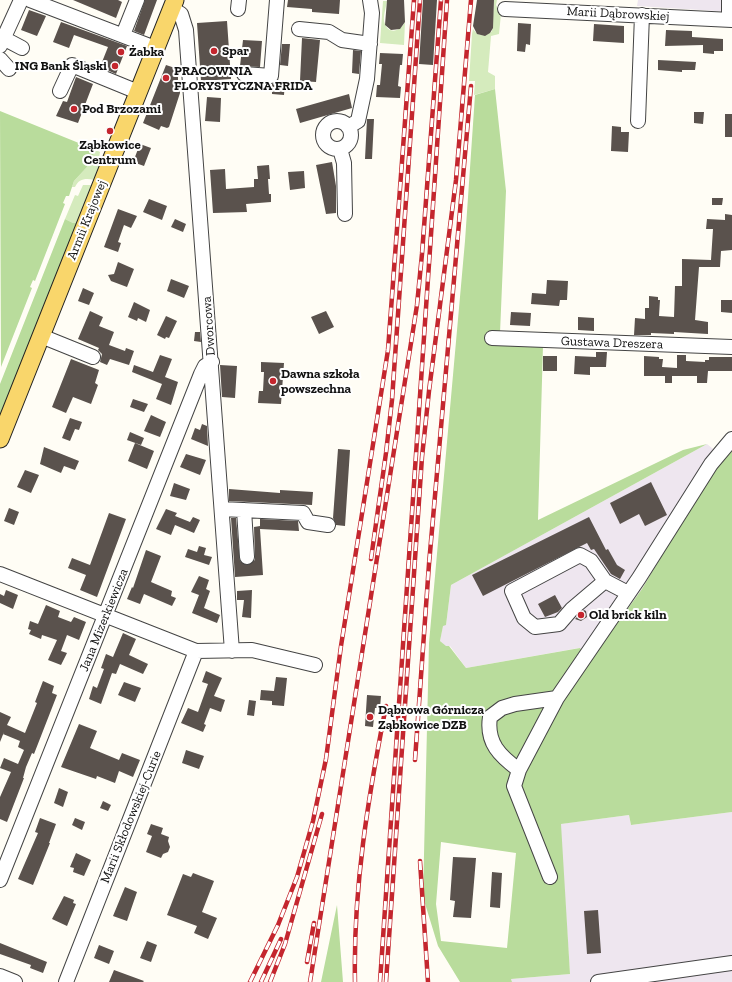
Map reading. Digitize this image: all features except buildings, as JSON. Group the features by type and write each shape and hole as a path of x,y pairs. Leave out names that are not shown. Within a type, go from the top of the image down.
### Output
{"main road":[{"name":"Armii Krajowej","path":"0,439 155,48 175,7"}],"street":[{"path":"21,0 2,42 22,48"},
{"path":"30,0 54,4 155,48"},
{"path":"244,74 271,76 277,0"},
{"path":"348,127 358,121 364,97 372,13 370,0"},
{"path":"728,0 730,19"},
{"path":"123,35 132,1"},
{"name":"Dworcowa","path":"175,7 185,25 189,70 212,362 232,651"},
{"name":"Marii Dąbrowskiej","path":"504,9 730,19"},
{"path":"638,121 642,15"},
{"path":"299,29 329,32 342,40 370,44"},
{"path":"60,91 72,65 138,92"},
{"path":"333,122 342,122 348,127 351,136 347,144 340,149 331,148 325,142 323,134 326,126 333,122"},
{"path":"340,149 344,162 345,214"},
{"path":"41,336 93,357"},
{"name":"Gustawa Dreszera","path":"492,338 732,347"},
{"name":"Jana Mizerkiewicza","path":"0,880 201,374 205,366 212,362"},
{"path":"550,877 514,786 519,770 557,698 628,593 711,464 732,439"},
{"path":"222,509 303,513 308,522 328,525"},
{"path":"244,510 247,557"},
{"path":"605,580 572,609 559,624 549,626 535,627 524,618 512,591 580,555 591,561 605,580 628,593"},
{"path":"0,574 196,651 252,650 315,665"},
{"name":"Marii Skłodowskiej-Curie","path":"66,982 196,651"},
{"path":"519,770 497,752 489,733 490,717 502,708 515,704 557,698"},
{"path":"598,982 732,963"},
{"path":"0,976 15,982"}],"shaded area":[{"path":"638,0 732,0 732,12 637,6"},
{"path":"707,444 722,456 642,589 589,662 579,648 466,668 450,646 446,647 440,641 443,625 446,625 451,585"},
{"path":"732,812 732,982 512,982 511,979 570,974 560,824 629,815 631,825"}],"green space":[{"path":"494,0 497,0 496,5 501,14 499,34 491,36 488,72 495,76 495,89 474,95 475,81 469,81 473,29 480,35 485,35 492,31"},
{"path":"383,1 387,1 384,19 389,30 392,31 401,28 405,22 404,45 380,43"},
{"path":"495,89 506,191 500,333 543,345 538,520 683,450 707,444 451,585 446,625 443,626 440,641 446,646 449,646 466,668 580,648 590,661 642,589 707,479 732,445 732,812 631,825 629,815 561,824 570,974 511,979 512,982 460,982 438,946 423,897 429,643 465,241 475,95","holes":["441,842 516,853 507,948 441,941 436,904"]},
{"path":"0,111 96,150 87,167 74,181 69,196 66,196 63,203 65,204 35,281 33,280 30,287 32,288 1,367"},
{"path":"96,150 100,152 99,158 101,158 94,180 83,180 78,182 75,187 72,187 74,181 87,167"},
{"path":"83,185 91,185 90,188 94,190 80,223 73,223 65,219 75,195 78,196"},
{"path":"65,219 73,223 80,223 0,425 0,384"},
{"path":"337,905 343,982 321,982"}],"railway":[{"path":"250,982 278,925 297,877 313,821 326,759 341,646 388,350 414,0"},
{"path":"371,559 392,400 420,0"},
{"path":"310,982 417,305 441,0"},
{"path":"380,982 447,0"},
{"path":"386,982 422,457 456,180 471,0"},
{"path":"415,760 429,564 471,86"},
{"path":"355,982 356,913 359,878 373,775 386,706"},
{"path":"270,982 285,944 322,814"},
{"path":"420,861 428,982"},
{"path":"307,962 314,923"},
{"path":"261,982 281,939"}],"place":[{"name":"Spar","path":"214,51"},
{"name":"Żabka","path":"121,52"},
{"name":"ING Bank Śląski","path":"115,66"},
{"name":"PRACOWNIA FLORYSTYCZNA FRIDA","path":"166,78"},
{"name":"Pod Brzozami","path":"74,109"},
{"name":"Ząbkowice Centrum","path":"110,131"},
{"name":"Dawna szkoła powszechna","path":"273,381"},
{"name":"Old brick kiln","path":"581,615"},
{"name":"Dąbrowa Górnicza Ząbkowice DZB","path":"370,717"}]}
